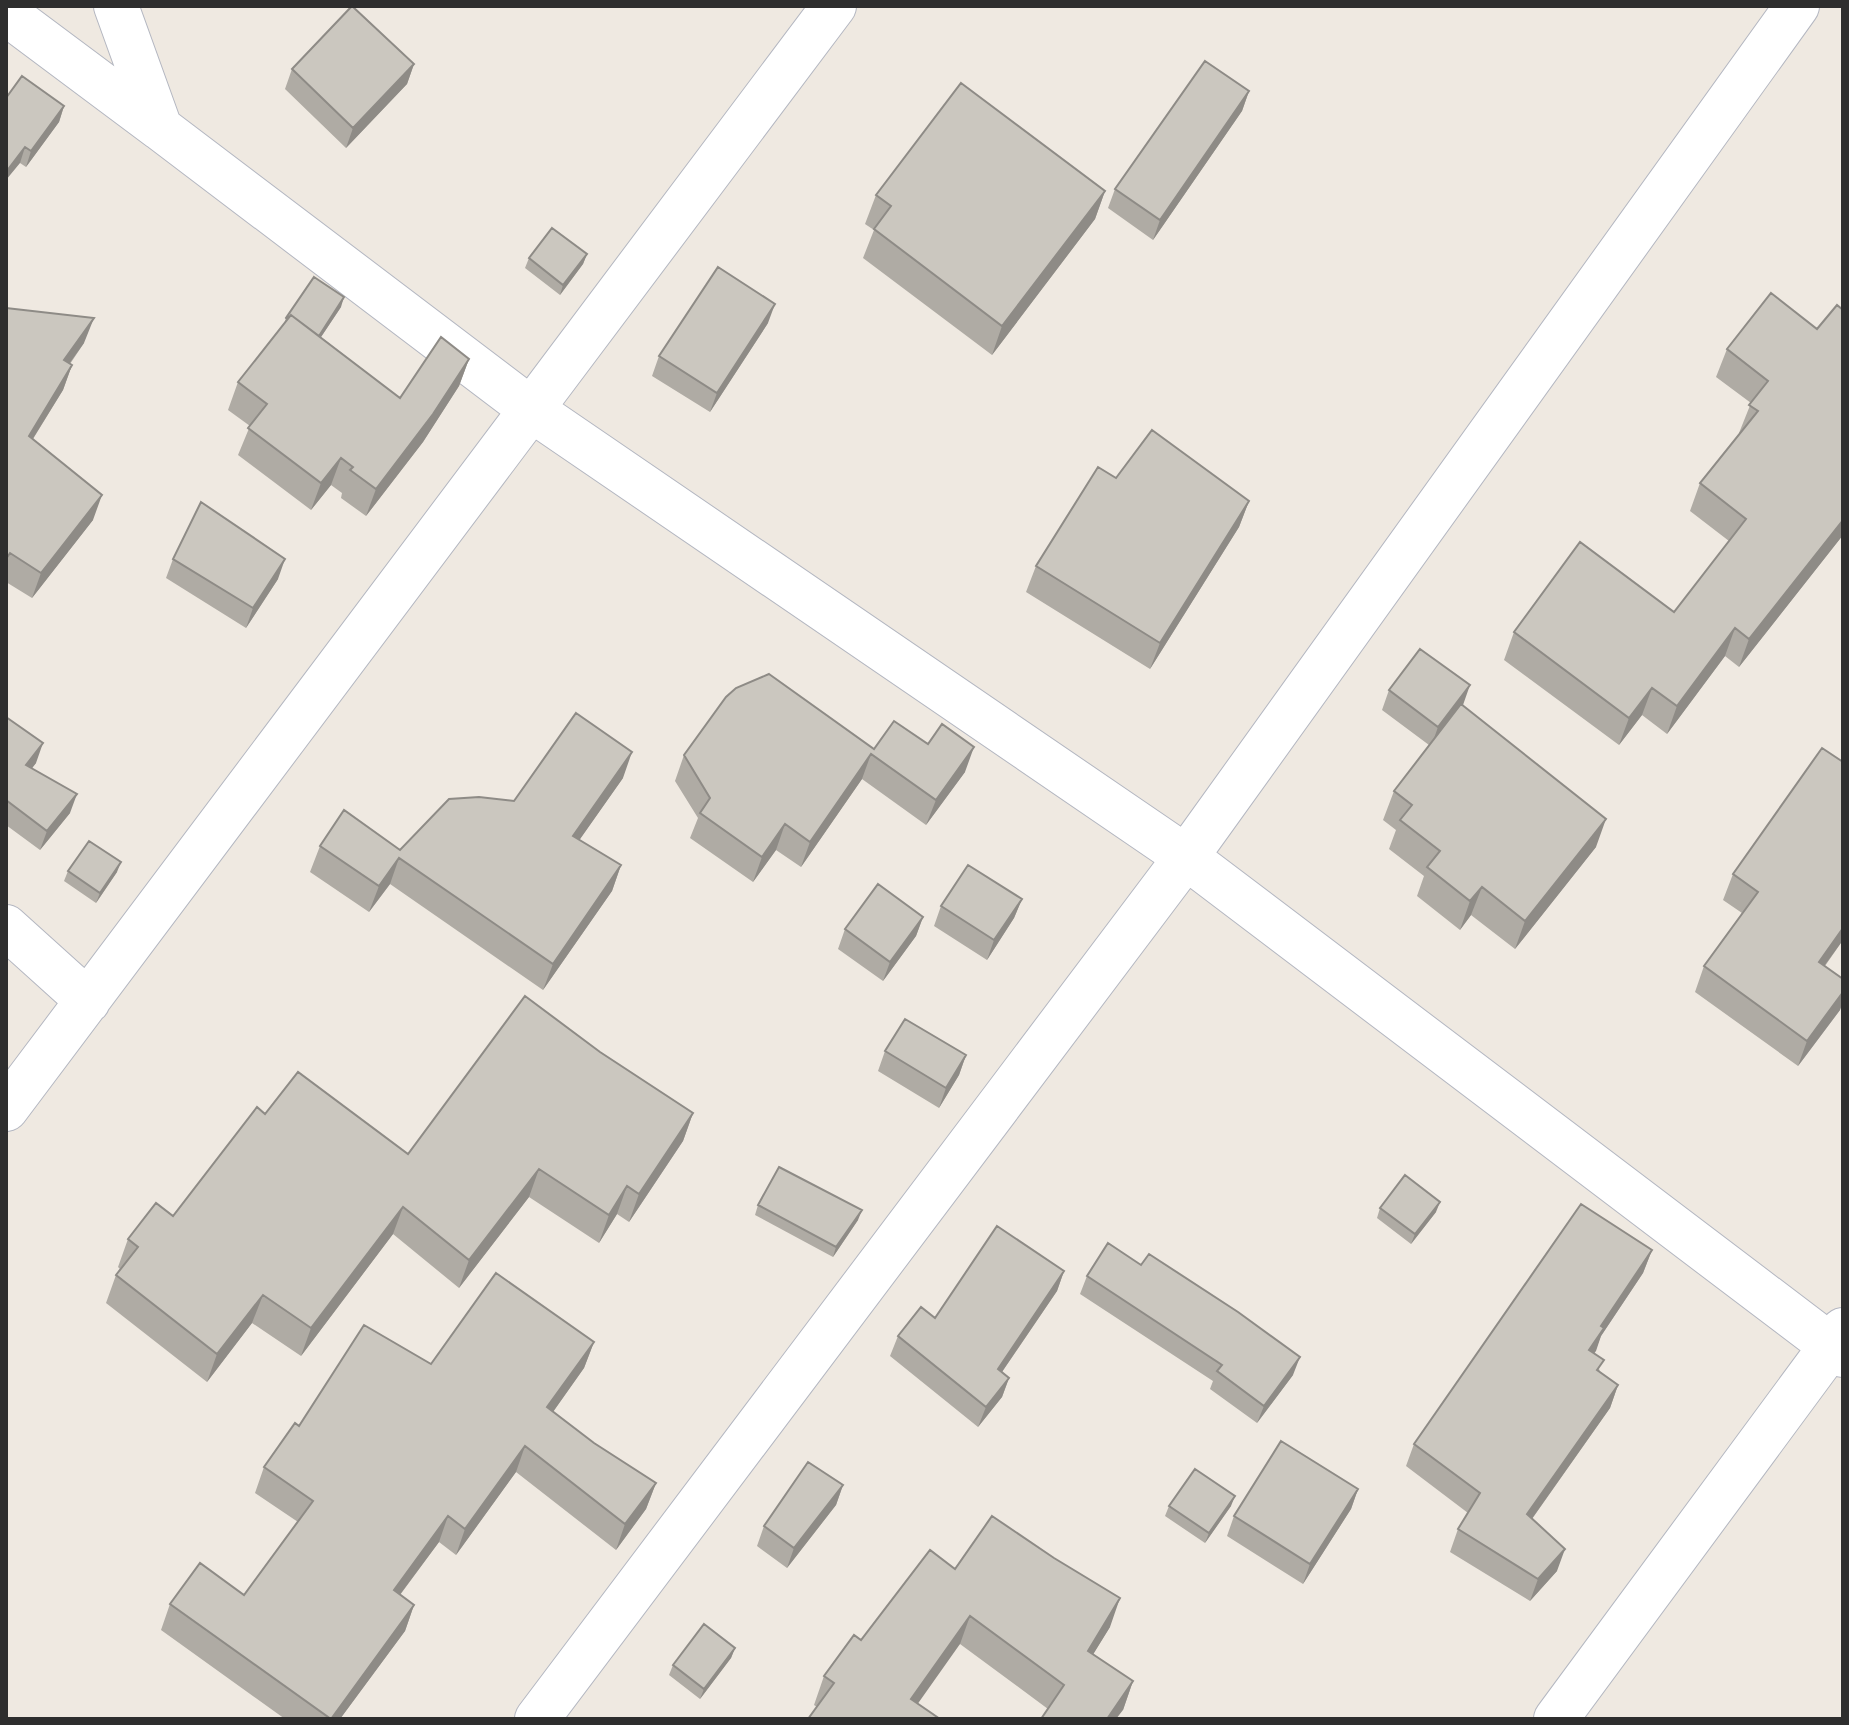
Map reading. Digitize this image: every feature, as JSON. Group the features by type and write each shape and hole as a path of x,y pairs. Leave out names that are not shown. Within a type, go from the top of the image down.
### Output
{"street":[{"path":"116,6 160,128"},
{"path":"6,1109 834,6"},
{"path":"537,1719 1186,857 1797,6"},
{"path":"6,13 532,410 1186,857 1839,1344 1556,1719"},
{"path":"6,927 88,1001"}],"building":[{"path":"352,6 414,64 353,128 292,69"},
{"path":"1205,61 1249,91 1160,220 1115,189"},
{"path":"22,76 64,106 31,151 25,147 6,172 6,98"},
{"path":"961,83 1105,191 1002,326 874,229 891,206 876,195"},
{"path":"552,228 587,254 563,285 529,258"},
{"path":"718,267 775,304 717,393 659,356"},
{"path":"314,277 344,297 319,336 291,315 286,318"},
{"path":"1771,293 1817,329 1837,305 1843,310 1843,520 1749,639 1735,628 1677,706 1652,688 1629,718 1514,632 1580,542 1674,612 1746,519 1700,483 1758,411 1749,405 1768,381 1727,349"},
{"path":"6,308 94,318 64,360 72,365 29,436 102,495 41,573 10,553 6,559"},
{"path":"291,315 400,398 441,337 469,359 433,414 376,489 350,470 353,467 341,458 321,483 248,428 267,404 238,382"},
{"path":"1152,430 1249,501 1160,643 1036,566 1098,467 1116,478"},
{"path":"201,502 285,559 253,608 173,559"},
{"path":"1420,649 1470,685 1438,727 1389,690"},
{"path":"769,674 874,749 894,721 928,744 942,724 974,747 936,800 871,754 810,842 785,824 762,857 700,813 710,798 684,755 726,697 736,688"},
{"path":"1461,704 1606,819 1525,921 1482,887 1470,901 1427,867 1440,851 1400,820 1412,805 1394,791"},
{"path":"576,713 632,752 573,836 621,865 553,964 399,858 379,886 320,846 344,810 400,850 449,799 479,797 514,801"},
{"path":"6,717 43,743 26,765 77,794 47,831 6,800"},
{"path":"1822,748 1843,762 1843,928 1819,962 1843,979 1843,992 1807,1041 1704,966 1758,892 1733,874"},
{"path":"89,841 121,862 100,893 68,871"},
{"path":"968,865 1022,899 994,940 941,906"},
{"path":"878,884 923,917 890,962 845,929"},
{"path":"525,996 600,1052 693,1113 639,1194 627,1186 609,1215 539,1169 469,1260 403,1207 311,1328 263,1295 217,1354 116,1275 138,1247 128,1239 156,1203 173,1216 257,1107 265,1114 298,1072 408,1154"},
{"path":"905,1019 966,1055 946,1088 885,1051"},
{"path":"779,1167 862,1210 836,1247 758,1205"},
{"path":"1405,1175 1440,1202 1415,1234 1380,1208"},
{"path":"1581,1204 1652,1250 1601,1326 1604,1328 1589,1350 1604,1360 1597,1370 1618,1385 1527,1514 1565,1549 1538,1579 1458,1529 1480,1493 1414,1444"},
{"path":"997,1226 1064,1271 998,1369 1009,1378 986,1407 898,1336 921,1307 935,1318"},
{"path":"1108,1243 1141,1265 1149,1254 1300,1357 1264,1406 1217,1371 1222,1365 1087,1276"},
{"path":"496,1273 594,1342 547,1407 594,1443 656,1483 625,1524 525,1446 465,1529 448,1516 394,1590 414,1605 331,1719 170,1604 200,1563 244,1595 313,1501 264,1467 295,1423 299,1426 364,1325 431,1364"},
{"path":"1281,1441 1358,1489 1310,1564 1234,1516"},
{"path":"808,1462 843,1485 794,1548 764,1526"},
{"path":"1195,1469 1235,1496 1209,1533 1169,1506"},
{"path":"992,1516 1120,1598 1088,1651 1133,1681 1107,1719 1041,1719 1064,1685 970,1616 911,1699 940,1719 808,1719 834,1683 824,1676 854,1635 861,1640 930,1550 955,1569"},
{"path":"704,1624 735,1648 704,1689 673,1665"}]}
